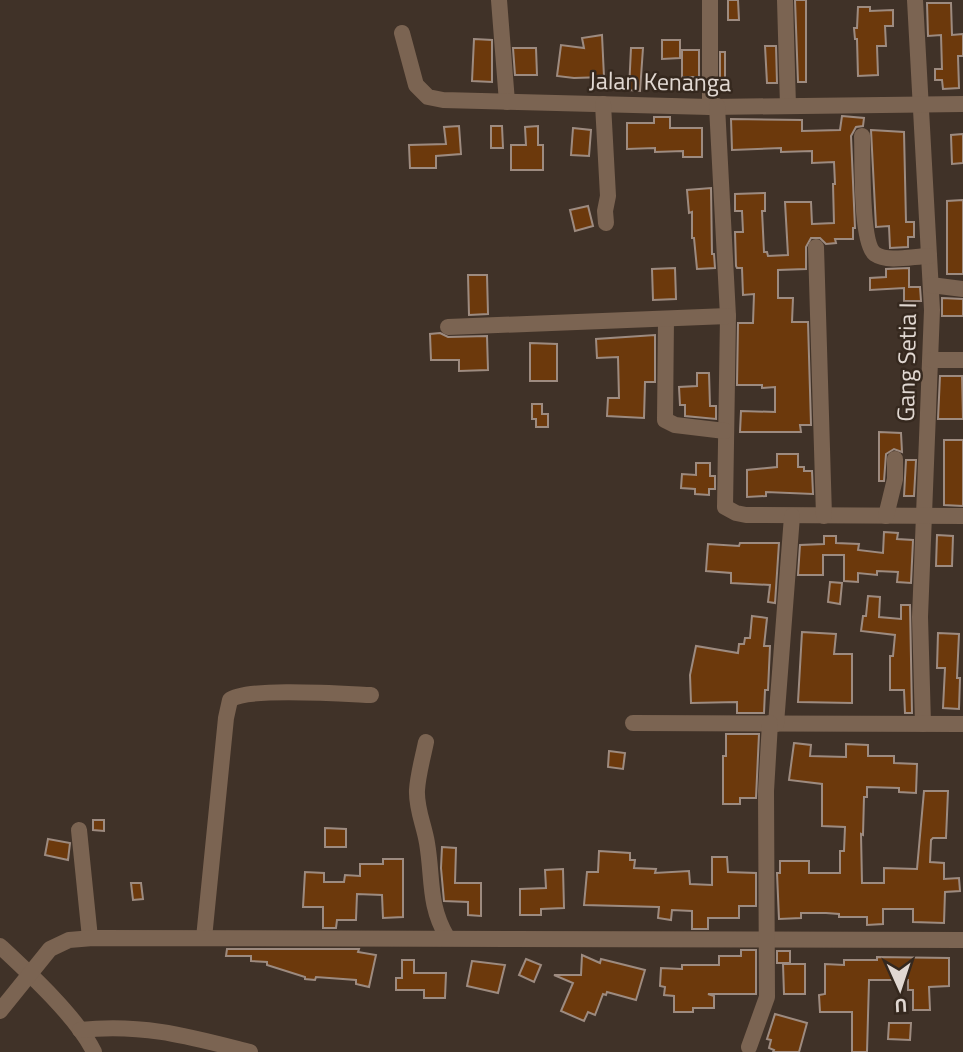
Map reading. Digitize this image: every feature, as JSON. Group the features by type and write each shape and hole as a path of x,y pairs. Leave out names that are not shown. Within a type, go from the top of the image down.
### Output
{"street":[{"path":"499,0 507,102"},
{"path":"710,0 713,106 728,316 725,507 736,513 792,516 963,516"},
{"path":"785,0 788,106"},
{"name":"Gang Setia I","path":"915,0 931,285 926,516 920,617 923,724"},
{"name":"Jalan Kenanga","path":"402,33 416,85 428,97 454,101 713,106 963,104"},
{"path":"603,104 608,196 606,223"},
{"path":"862,136 864,210 867,240 872,250 886,258 929,256"},
{"path":"816,247 824,516"},
{"path":"931,285 963,289"},
{"path":"448,327 728,316"},
{"path":"666,319 665,419 675,425 725,431"},
{"path":"931,360 963,360"},
{"path":"886,516 895,479 895,459"},
{"path":"749,1047 767,997 766,791 792,516"},
{"path":"204,938 230,700 240,695 371,695"},
{"path":"633,723 963,724"},
{"path":"426,742 417,788 418,800 429,852 432,899 438,922 447,937"},
{"path":"79,830 90,938"},
{"path":"0,1011 50,949 69,940 90,938 963,940"},
{"path":"0,946 31,974 80,1030 94,1052"},
{"path":"80,1030 141,1028 250,1052"}],"building":[{"path":"728,0 738,0 739,20 728,20"},
{"path":"795,0 806,0 806,82 798,82"},
{"path":"927,3 951,3 952,35 963,34 963,56 958,56 959,88 943,89 942,80 935,80 935,69 942,69 941,35 928,36"},
{"path":"858,7 870,7 870,11 893,10 893,26 885,26 886,46 877,46 878,75 858,76 854,28 857,28"},
{"path":"602,35 604,77 557,76 561,45 584,48 582,38"},
{"path":"474,39 492,40 492,82 472,81"},
{"path":"662,40 680,40 680,58 662,59"},
{"path":"765,46 776,46 777,83 767,83"},
{"path":"513,48 536,48 537,75 515,75"},
{"path":"631,48 643,48 640,91 629,90"},
{"path":"682,50 699,50 699,77 682,77"},
{"path":"720,52 725,52 725,78 720,78"},
{"path":"842,116 864,118 863,126 856,127 851,136 855,228 853,239 835,239 836,243 826,244 820,238 811,238 806,247 806,269 778,270 778,298 793,298 792,322 808,322 811,425 800,425 801,432 740,432 741,411 775,412 775,387 737,385 738,323 753,323 754,294 743,295 742,268 736,266 735,232 743,232 742,211 735,211 735,194 765,193 765,211 762,211 764,252 767,252 768,256 788,255 785,202 811,202 812,224 834,223 835,184 834,162 812,163 812,151 781,152 781,148 732,150 731,119 802,120 802,131 840,130"},
{"path":"654,117 670,117 670,128 702,128 702,157 683,157 683,151 655,152 655,148 627,149 627,123 654,123"},
{"path":"459,126 461,154 436,156 436,168 410,168 409,145 446,144 444,127"},
{"path":"491,126 502,126 503,148 491,148"},
{"path":"538,126 538,145 543,145 543,170 511,170 511,145 526,145 525,127"},
{"path":"573,128 591,130 589,156 571,155"},
{"path":"871,130 904,132 906,222 914,222 914,237 908,237 908,247 890,248 889,226 876,227"},
{"path":"963,134 963,163 952,164 951,135"},
{"path":"711,188 712,254 715,268 697,269 692,238 692,212 689,213 687,190"},
{"path":"963,200 963,274 947,274 947,201"},
{"path":"588,206 593,226 575,231 570,210"},
{"path":"675,268 676,299 653,300 652,269"},
{"path":"909,268 909,287 920,287 921,301 904,301 904,288 870,290 870,278 886,277 886,269"},
{"path":"468,275 487,275 488,314 469,315"},
{"path":"942,298 963,299 963,316 942,316"},
{"path":"440,333 448,337 487,336 488,370 459,371 459,360 431,360 430,334"},
{"path":"655,335 655,382 645,382 644,418 607,416 608,398 619,398 618,357 597,358 596,339"},
{"path":"530,343 557,344 557,381 530,381"},
{"path":"697,373 709,373 710,406 716,406 716,419 685,416 685,405 680,405 679,387 697,386"},
{"path":"940,376 962,376 963,419 938,419"},
{"path":"532,404 542,404 542,414 548,414 548,427 536,427 536,419 532,419"},
{"path":"879,432 901,433 902,452 894,449 886,454 884,481 879,481"},
{"path":"944,440 963,440 963,506 944,505"},
{"path":"777,454 798,454 798,467 804,467 804,471 812,471 813,494 766,492 766,496 747,497 747,470 777,467"},
{"path":"906,460 916,460 914,496 904,496"},
{"path":"696,463 710,463 710,476 715,476 715,489 709,489 709,495 695,494 695,489 681,488 682,474 696,475"},
{"path":"884,532 898,533 897,539 913,540 911,583 897,582 898,572 877,571 877,575 858,573 858,582 844,581 844,555 823,555 823,575 798,575 800,545 824,544 824,536 836,536 836,543 859,544 858,550 883,553"},
{"path":"937,535 953,536 952,566 936,566"},
{"path":"740,543 779,543 775,603 768,602 770,585 731,583 731,573 706,571 708,544 739,546"},
{"path":"830,582 842,583 840,604 828,602"},
{"path":"868,596 880,597 879,617 901,619 901,605 910,605 912,713 905,713 904,690 890,690 890,656 893,656 895,635 861,631"},
{"path":"752,616 767,618 764,646 770,646 764,713 737,713 737,702 691,703 690,675 696,646 738,653 739,644 744,644 745,638 750,638"},
{"path":"802,632 836,634 834,654 852,654 852,703 798,702"},
{"path":"938,633 959,634 959,709 943,708 945,668 937,668"},
{"path":"726,734 759,734 756,798 740,798 740,804 723,804"},
{"path":"794,743 811,745 810,756 846,757 846,744 868,745 868,756 894,756 894,763 917,764 916,793 899,792 899,788 867,787 867,797 864,797 863,835 861,834 862,883 884,883 884,868 917,869 924,791 948,791 946,838 931,840 930,862 944,863 944,879 959,878 960,891 945,892 944,923 913,922 913,909 883,909 883,924 867,925 867,917 839,917 839,914 826,913 801,913 801,918 779,919 777,873 780,873 780,861 809,861 809,873 840,873 840,851 844,851 845,827 822,826 822,784 789,780"},
{"path":"609,751 625,753 623,769 608,767"},
{"path":"93,820 104,820 104,831 93,830"},
{"path":"325,828 346,829 346,847 325,847"},
{"path":"48,839 70,843 68,860 45,855"},
{"path":"442,847 456,848 455,883 481,883 481,916 468,915 468,902 444,901"},
{"path":"599,851 630,853 630,860 635,860 634,868 656,869 655,873 689,871 690,884 712,885 712,857 727,857 728,872 756,873 756,906 739,906 739,918 708,918 708,929 692,929 692,911 672,910 671,920 658,918 659,907 584,905 587,872 598,872"},
{"path":"383,859 403,859 403,917 383,918 382,895 357,894 356,920 337,920 336,928 323,928 323,907 303,907 305,872 324,873 324,882 344,882 345,875 360,876 360,864 383,864"},
{"path":"563,869 564,908 541,909 541,915 520,915 520,889 546,888 545,870"},
{"path":"131,883 141,883 143,899 133,900"},
{"path":"227,949 359,949 358,952 376,955 369,987 356,984 356,980 316,977 315,980 305,979 267,965 267,962 251,961 251,956 226,956"},
{"path":"741,950 756,950 756,994 708,994 714,996 714,1008 674,1012 674,996 664,995 665,987 660,986 661,968 719,965 719,956 741,956"},
{"path":"777,951 790,951 790,963 777,963"},
{"path":"582,955 600,963 601,959 645,970 636,1000 607,992 606,995 603,994 595,1015 588,1012 584,1021 561,1011 573,983 554,975 581,975"},
{"path":"877,957 949,958 949,986 929,987 930,1010 913,1010 913,990 908,990 908,980 869,980 867,1052 852,1052 852,1012 820,1012 819,995 825,994 825,964 844,965 844,960 877,960"},
{"path":"526,959 541,965 534,982 519,975"},
{"path":"402,960 414,960 414,973 446,973 445,998 424,998 424,990 396,990 396,978 402,978"},
{"path":"472,961 505,965 498,993 467,986"},
{"path":"783,964 805,964 805,994 784,994"},
{"path":"775,1014 807,1023 799,1052 773,1052 774,1050 769,1048 771,1040 767,1039"},
{"path":"889,1023 911,1023 910,1040 888,1039"}]}
